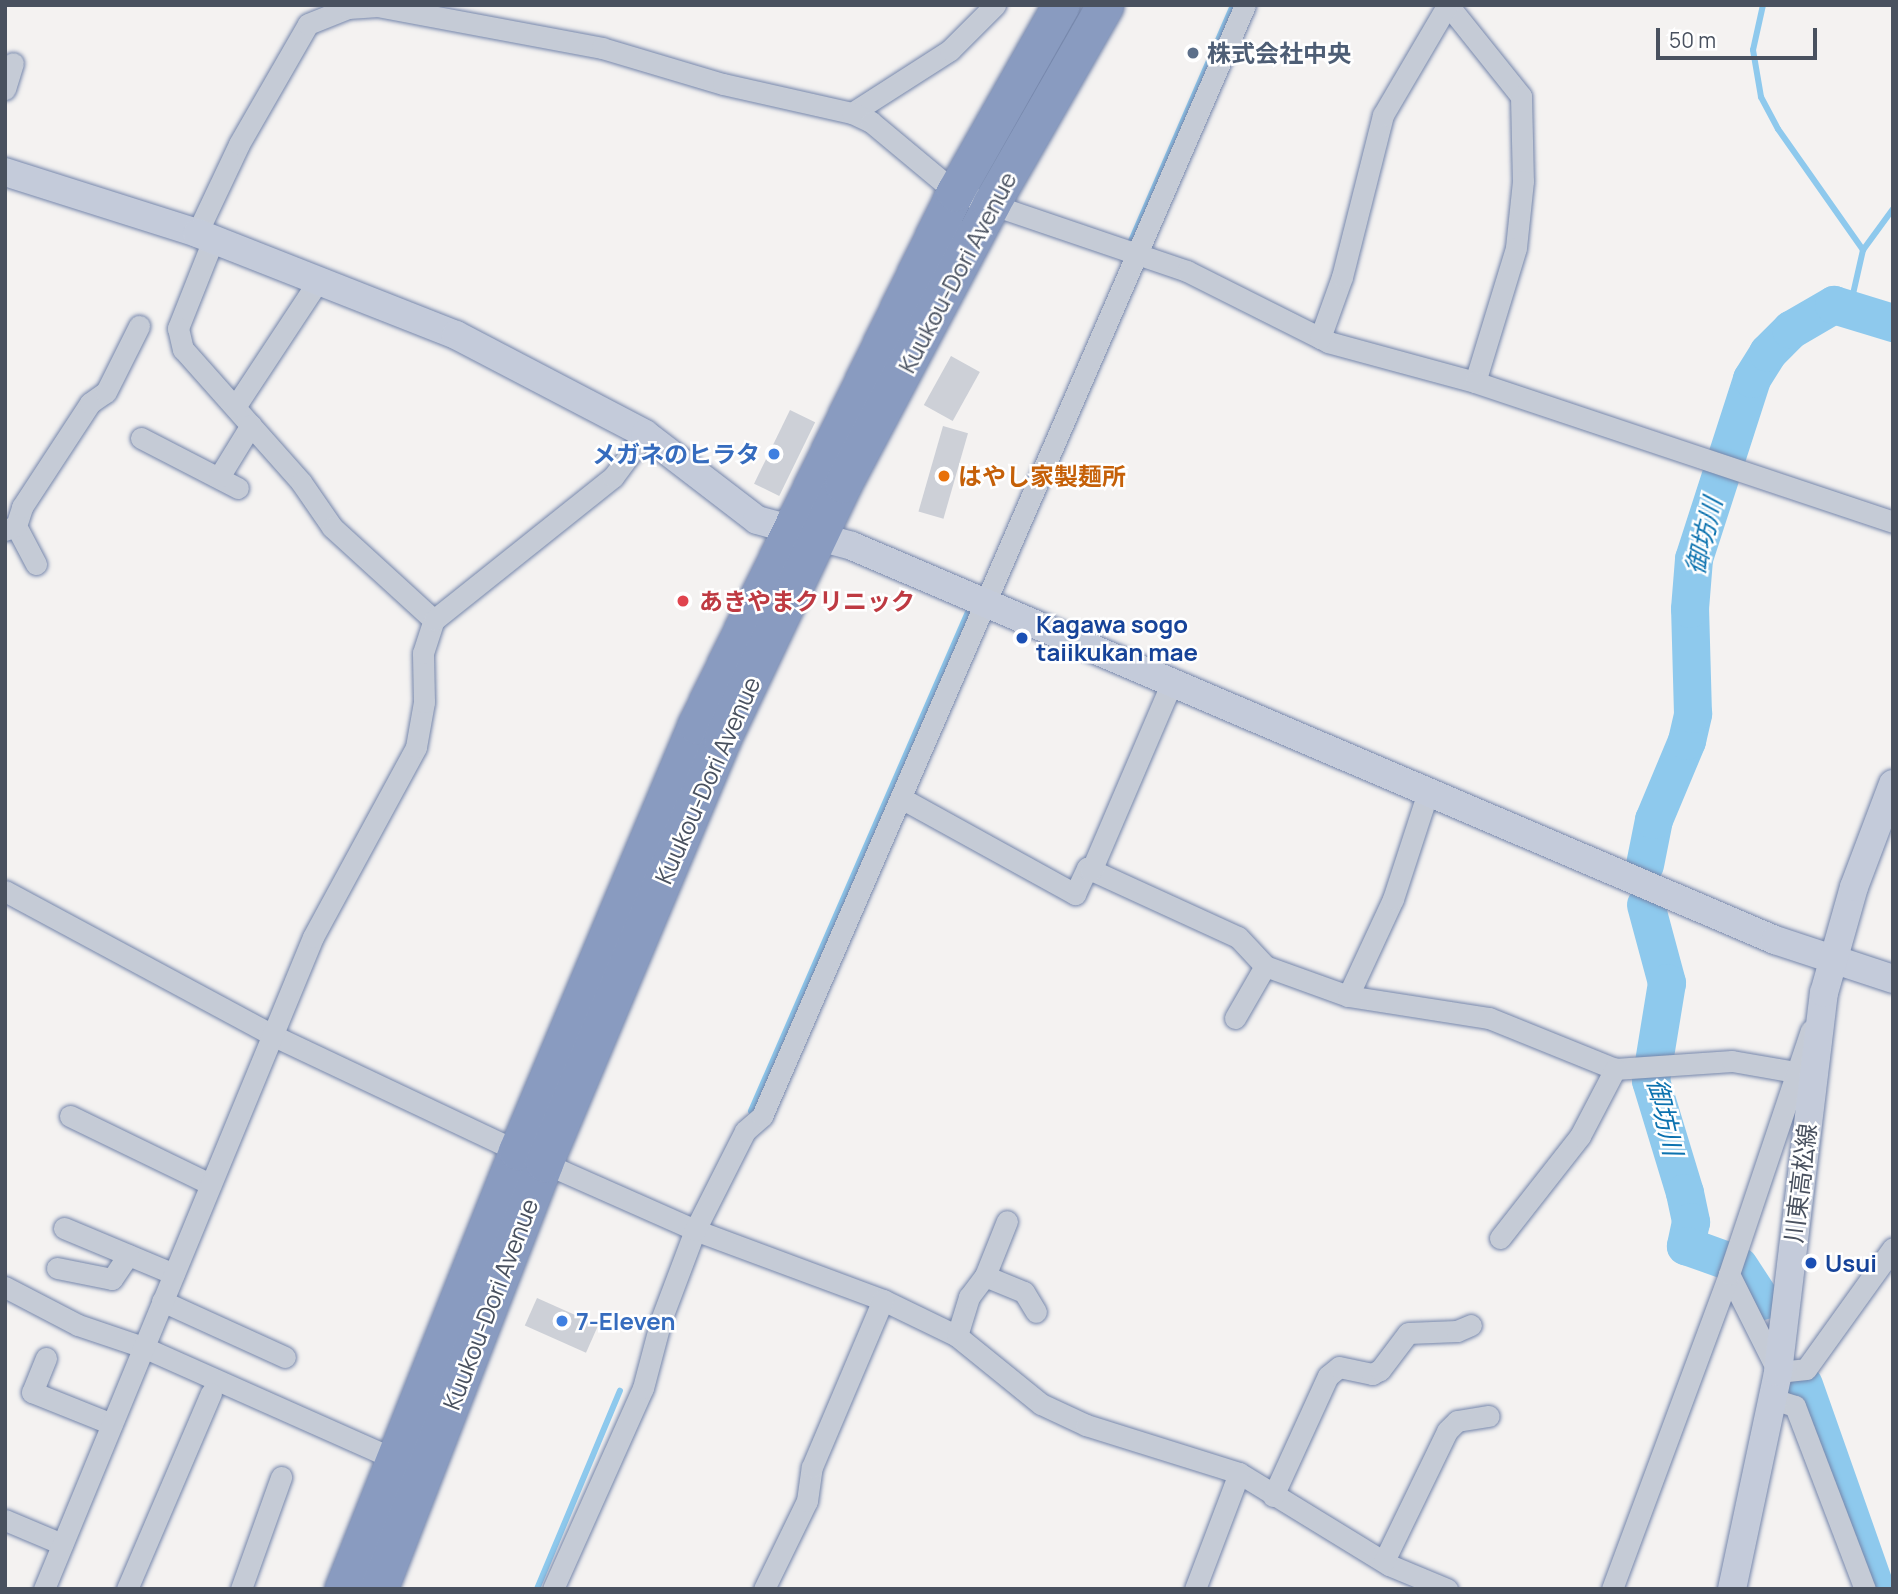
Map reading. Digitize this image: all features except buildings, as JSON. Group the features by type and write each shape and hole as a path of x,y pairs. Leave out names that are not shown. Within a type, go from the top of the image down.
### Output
{"highway":[{"name":"Kuukou-Dori Avenue","path":"803,533 955,192 1061,5"},
{"name":"Kuukou-Dori Avenue","path":"380,1589 531,1157 696,725 1105,5"},
{"name":"Kuukou-Dori Avenue","path":"343,1589 395,1459 531,1157"}],"street":[{"path":"852,113 950,50 995,5"},
{"path":"553,1589 643,1388 660,1320 695,1230 745,1131 762,1116 1245,5"},
{"path":"434,620 332,527 301,482 183,349 178,328 205,237 239,144 308,24 348,8 378,6 602,48 723,84 852,113 871,122 955,192 1187,271 1320,338 1475,382 1893,523"},
{"path":"1320,338 1346,264 1384,115 1448,6 1521,96 1523,181 1516,248 1475,382"},
{"path":"5,89 13,63"},
{"path":"5,172 205,237 456,335 645,434 757,520 852,546 1775,940 1893,979"},
{"path":"235,407 318,281"},
{"path":"36,564 10,528 90,403 106,392 139,326"},
{"path":"219,477 251,425"},
{"path":"44,1589 313,937 416,747 424,702 423,653 434,620 604,485 645,434"},
{"path":"141,438 238,488"},
{"path":"1091,870 1172,682"},
{"name":"川東高松線","path":"1732,1589 1775,1385 1824,993 1832,958 1893,784"},
{"path":"1348,996 1393,899 1429,792"},
{"path":"901,798 1075,894 1087,868 1238,937 1265,966 1348,996 1489,1018 1615,1069 1732,1061 1797,1072"},
{"path":"5,891 274,1036 531,1157 695,1230 883,1300 957,1336 1041,1404 1086,1425 1239,1473 1384,1561 1447,1589"},
{"path":"1235,1018 1265,966"},
{"path":"1612,1589 1728,1274 1824,993"},
{"path":"1500,1238 1580,1136 1615,1069"},
{"path":"70,1116 210,1184"},
{"path":"957,1336 969,1297 985,1276 1007,1221"},
{"path":"64,1228 174,1274"},
{"path":"1775,1385 1806,1369 1893,1248"},
{"path":"57,1268 112,1279 128,1255"},
{"path":"1728,1274 1775,1385 1794,1406 1865,1589"},
{"path":"985,1276 1024,1292 1036,1312"},
{"path":"5,1287 78,1325 143,1347 395,1459"},
{"path":"764,1589 807,1501 812,1467 883,1300"},
{"path":"162,1301 285,1357"},
{"path":"1273,1496 1328,1376 1339,1367 1372,1374 1380,1370 1408,1333 1457,1331 1471,1325"},
{"path":"46,1358 32,1392 112,1424"},
{"path":"127,1589 211,1393"},
{"path":"1384,1561 1447,1432 1457,1421 1489,1416"},
{"path":"1195,1589 1239,1473"},
{"path":"241,1589 281,1477"},
{"path":"5,1520 62,1544"}],"waterway":[{"path":"1128,248 1233,5"},
{"path":"1763,5 1753,50 1761,97 1778,129 1863,250 1853,294 1844,308"},
{"path":"1863,250 1893,209"},
{"name":"御坊川","path":"1645,865 1654,820 1687,741 1693,714 1690,609 1694,559 1752,379 1768,353 1791,330 1834,305 1893,323"},
{"path":"751,1111 968,612"},
{"name":"御坊川","path":"1646,905 1667,983 1651,1081 1685,1193 1691,1222 1686,1246 1725,1260"},
{"name":"御坊川","path":"1739,1266 1762,1301"},
{"name":"御坊川","path":"1804,1385 1876,1589"},
{"path":"537,1589 620,1391"}],"place":[{"name":"株式会社中央","path":"1193,53"},
{"name":"メガネのヒラタ","path":"774,454"},
{"name":"はやし家製麺所","path":"944,476"},
{"name":"あきやまクリニック","path":"683,601"},
{"name":"Kagawa sogo taiikukan mae","path":"1022,638"},
{"name":"Usui","path":"1811,1263"},
{"name":"7-Eleven","path":"562,1321"}]}
